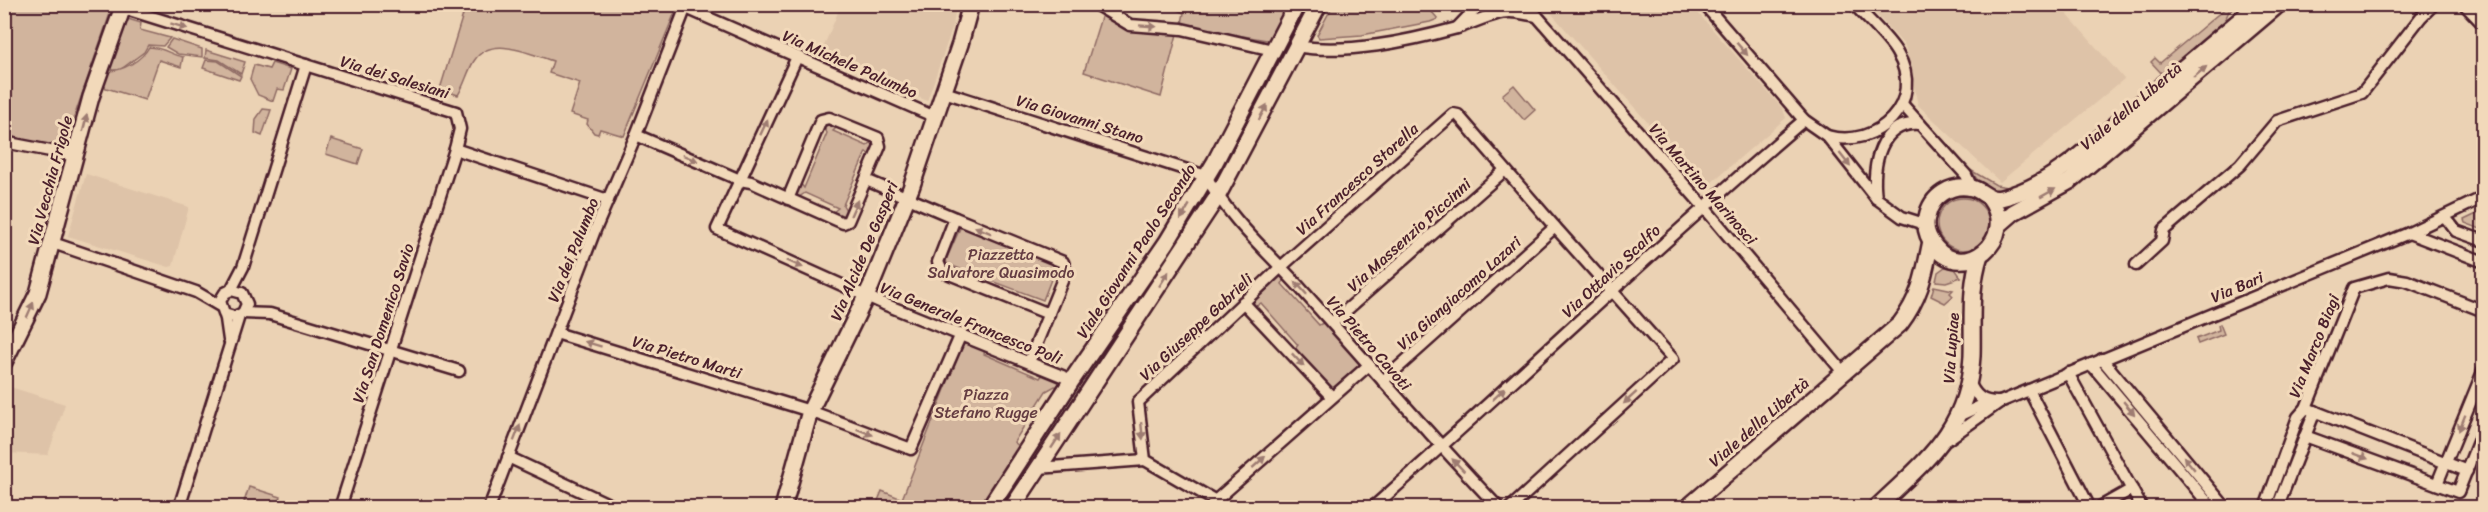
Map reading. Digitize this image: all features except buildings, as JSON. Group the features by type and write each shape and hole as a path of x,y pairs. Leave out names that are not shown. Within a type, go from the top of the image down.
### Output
{"main road":[{"name":"Via Alcide De Gasperi","path":"783,507 810,411 866,297 906,199 944,92 971,4"},
{"name":"Viale Giovanni Paolo Secondo","path":"989,507 1072,380 1167,242 1206,176 1297,4"},
{"path":"1012,507 1217,197 1319,4"},
{"name":"Viale della Libertà","path":"1990,199 2020,193 2059,171 2259,4"},
{"name":"Viale della Libertà","path":"1980,255 1993,242 1999,225 2014,212 2070,181 2279,4"},
{"name":"Via Vecchia Frigole","path":"4,362 38,293 91,97 124,6"},
{"name":"Viale della Libertà","path":"1687,507 1900,324 1914,305 1923,282 1929,236 1928,213 1937,197 1954,188 1972,188"},
{"path":"1972,188 1990,199 1997,211 1999,225"},
{"path":"1929,236 1938,250 1953,258 1980,255"},
{"name":"Via Lupiae","path":"1876,507 1939,448 1958,416 1965,398 1972,359 1972,302 1980,255"},
{"name":"Viale della Libertà","path":"1923,282 1936,265 1953,258"},
{"name":"Via Lupiae","path":"1953,258 1968,275 1972,302"},
{"path":"1072,380 1089,390"}],"street":[{"path":"1095,4 1130,25 1182,29 1274,50"},
{"path":"1457,28 1480,4"},
{"name":"Via Martino Marinosci","path":"1527,4 1703,206 1843,372"},
{"path":"1704,4 1804,120 1827,136 1876,198 1902,217 1921,223 1929,236"},
{"path":"1827,136 1840,140 1874,132 1890,121 1902,104 1906,85 1897,53 1854,4"},
{"path":"2136,265 2162,241 2164,230 2240,165 2277,121 2362,93 2421,16 2434,4"},
{"path":"2464,4 2484,25"},
{"path":"124,6 306,65 243,267 228,292 222,310 230,344"},
{"name":"Via Michele Palumbo","path":"687,6 796,57 935,117"},
{"name":"Via dei Palumbo","path":"489,507 687,6"},
{"path":"1296,46 1317,50 1356,47 1412,38 1457,28 1508,11 1538,16"},
{"path":"740,180 796,57"},
{"name":"Via dei Salesiani","path":"306,65 456,112 460,129 455,149"},
{"name":"Via Giovanni Stano","path":"944,92 1198,171 1206,176"},
{"path":"1902,104 1966,175 1972,188"},
{"name":"Via Francesco Storella","path":"1282,266 1453,114 1458,115 1505,170"},
{"path":"636,135 843,223 848,220 866,180 880,146 878,138 829,118 821,120 788,199"},
{"name":"Via Ottavio Scalfo","path":"1372,507 1441,447 1703,206 1804,120"},
{"path":"1881,148 1897,129 1908,123 1920,124"},
{"path":"1874,132 1880,135 1882,140 1873,176 1876,198"},
{"path":"4,141 76,156"},
{"path":"455,149 609,200"},
{"name":"Via San Domenico Savio","path":"340,507 455,149"},
{"path":"1505,170 1673,359 1510,507"},
{"name":"Via Massenzio Piccinni","path":"1332,323 1505,170"},
{"name":"Via Pietro Cavoti","path":"1206,176 1217,197 1282,266 1441,447 1499,507"},
{"name":"Via Generale Francesco Poli","path":"740,180 717,229 866,297 1072,380"},
{"path":"866,180 906,199 1063,262 1066,271 1029,362"},
{"name":"Via Bari","path":"1939,448 1959,430 2000,402 2409,233 2484,197"},
{"path":"2445,217 2456,231 2484,242"},
{"path":"955,218 938,262 942,271 1049,314"},
{"name":"Via Giangiacomo Lazari","path":"1383,381 1555,227"},
{"path":"2409,233 2484,262"},
{"path":"53,243 196,292 234,317 241,314 270,314 459,371"},
{"name":"Via Giuseppe Gabrieli","path":"1145,460 1138,402 1282,266"},
{"path":"179,507 241,314 244,296 243,267"},
{"name":"Via Marco Biagi","path":"2277,507 2305,436 2311,410 2354,288 2389,278 2407,281 2484,311"},
{"path":"196,292 228,292 244,296 270,314"},
{"path":"1244,302 1331,396"},
{"name":"Via Pietro Marti","path":"556,333 810,411 911,449 961,334"},
{"path":"2102,359 2226,507"},
{"path":"2091,364 2212,507"},
{"path":"1215,501 1331,396 1369,365"},
{"path":"2438,484 2484,369"},
{"path":"2068,373 2142,507"},
{"path":"1968,380 1974,394 1987,403"},
{"path":"2028,390 2090,507"},
{"name":"Via Bari","path":"1958,416 1987,403 2000,402"},
{"path":"2311,410 2467,471"},
{"name":"Via Marco Biagi","path":"2265,507 2298,417 2311,410"},
{"path":"2305,436 2458,492 2484,428"},
{"path":"508,457 617,507"},
{"path":"1038,468 1145,460 1228,507"},
{"path":"2098,507 2132,489"}],"shaded area":[{"path":"841,5 956,5 953,26 927,101 896,87 894,81 838,56 832,58 821,53"},
{"path":"1544,5 1691,5 1783,109 1786,118 1711,183 1702,184"},
{"path":"1868,5 2059,5 2124,79 2000,182 1918,105 1905,46"},
{"path":"86,174 189,207 173,266 169,267 68,236"},
{"path":"7,386 65,404 48,455 5,453 4,391"}],"green space":[{"path":"466,4 678,5 624,136 600,129 598,134 594,133 587,124 588,120 570,114 580,83 549,73 553,61 511,48 500,47 481,53 474,61 458,95 440,89"},
{"path":"4,5 113,5 63,149 5,138"},
{"path":"1167,5 1289,5 1274,35 1267,40 1182,23 1184,13"},
{"path":"1333,5 1440,5 1432,12 1438,19 1430,22 1362,35 1319,38 1317,35"},
{"path":"2229,5 2237,5 2229,11 2222,27 2166,74 2163,75 2151,62 2155,58 2160,63"},
{"path":"1102,14 1126,28 1177,34 1161,97 1084,72"},
{"path":"128,19 141,23 140,30 170,38 163,46 148,45 144,52 120,70 109,70"},
{"path":"172,39 202,49 202,57 178,54 166,47"},
{"path":"149,47 183,57 181,67 159,60 145,100 103,87 108,71 132,64"},
{"path":"206,50 245,62 241,74 219,60 205,58"},
{"path":"206,60 218,61 241,76 239,80 203,68"},
{"path":"272,63 291,69 284,90 277,89 273,101 258,95 250,79 254,65 269,69"},
{"path":"1514,85 1535,110 1524,120 1502,95"},
{"path":"263,109 271,110 262,136 255,133 256,119"},
{"path":"828,123 837,127 833,131 867,146 872,142 875,143 871,156 866,152 843,205 847,212 842,216 833,212 838,208 805,193 799,197 795,194 800,183 804,188 827,133 824,127"},
{"path":"331,139 363,149 358,164 326,154"},
{"path":"1972,171 1996,185 2014,188 1994,190 1984,186"},
{"path":"1958,198 1968,198 1982,205 1989,224 1982,243 1968,250 1958,250 1948,246 1941,239 1937,229 1937,219 1941,209 1948,202"},
{"path":"2483,211 2483,230 2465,223 2464,220"},
{"name":"Piazzetta Salvatore Quasimodo","path":"961,226 1057,264 1043,300 947,264 946,260"},
{"path":"1945,267 1955,269 1961,277 1946,282 1936,281 1938,272"},
{"path":"1280,275 1285,278 1282,284 1319,325 1325,322 1360,361 1359,365 1333,388 1294,350 1298,345 1261,303 1255,307 1251,303"},
{"path":"1934,286 1953,290 1950,293 1953,296 1945,303 1931,296"},
{"path":"2220,324 2224,334 2198,344 2196,339 2219,330 2218,325"},
{"name":"Piazza Stefano Rugge","path":"967,342 985,349 984,354 1040,378 1043,374 1061,381 1060,387 1055,386 1046,391 1014,442 1020,447 980,507 875,508 882,491 902,499 962,346"},
{"path":"249,487 281,497 277,507 263,507 244,502"}]}
